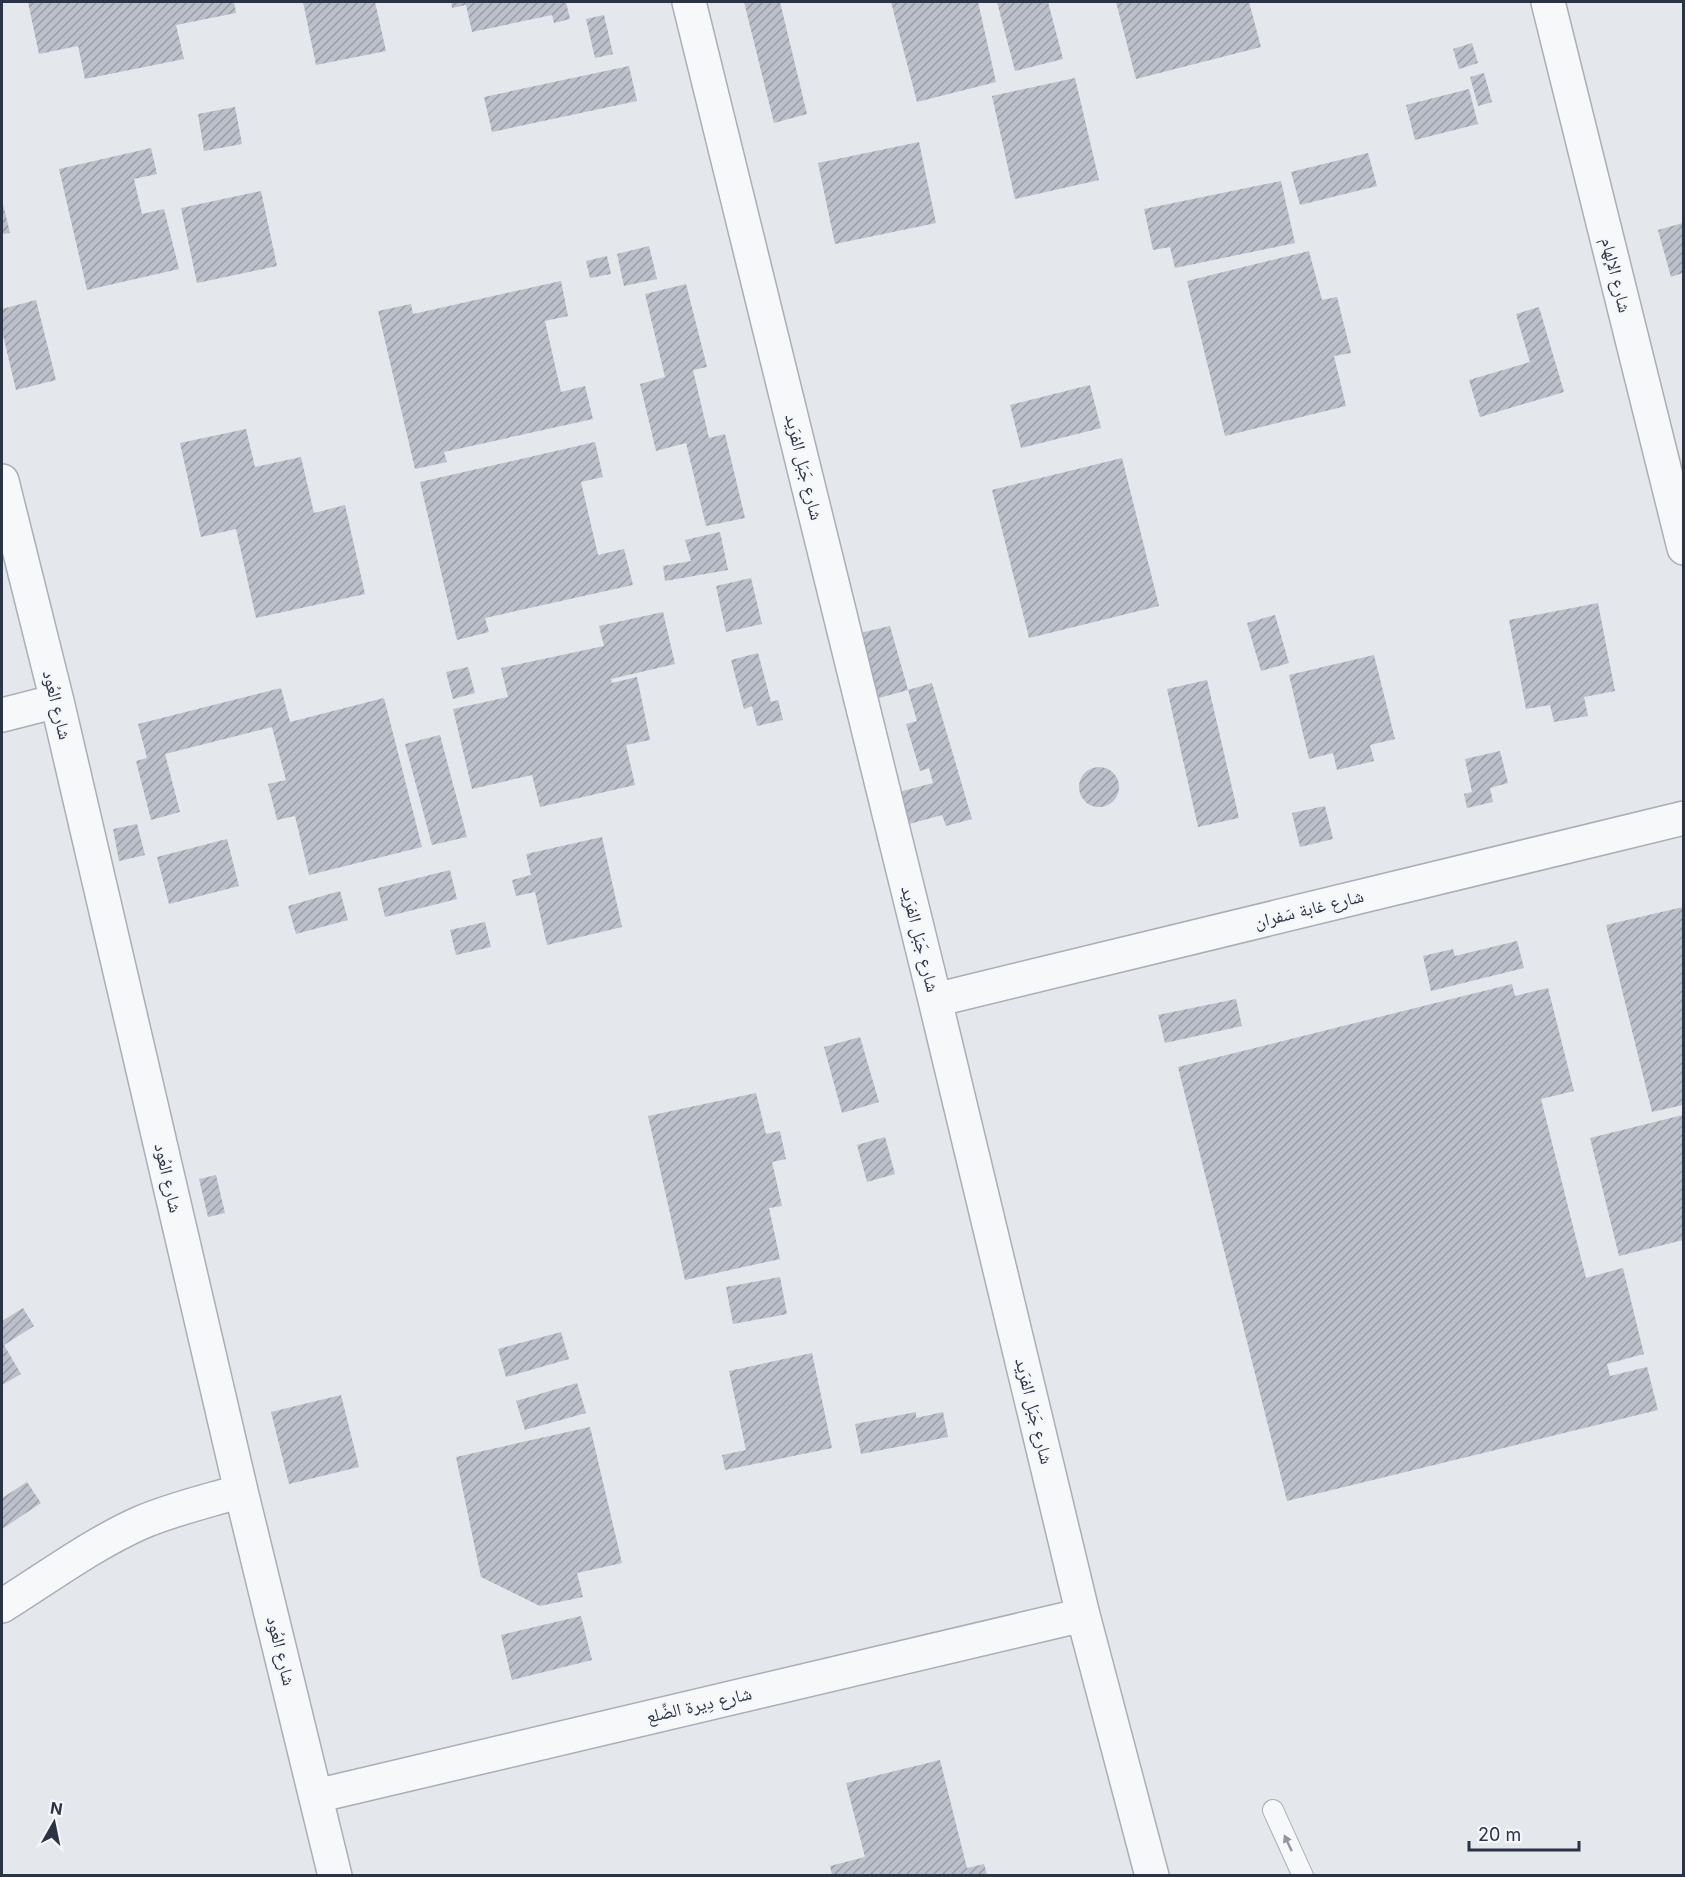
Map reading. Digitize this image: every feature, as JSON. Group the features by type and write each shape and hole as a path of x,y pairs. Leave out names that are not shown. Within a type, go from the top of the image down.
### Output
{"street":[{"name":"شارع جَبَل الفرَيد","path":"689,2 935,1000 1083,1615 1152,1875"},
{"name":"شارع الإلهام","path":"1548,2 1683,548"},
{"name":"شارع العُود","path":"2,481 57,701 241,1491 335,1875"},
{"path":"2,715 57,701"},
{"name":"شارع غابة سَفران","path":"935,1000 1683,818"},
{"path":"2,1606 115,1535 156,1516 241,1491"},
{"name":"شارع دِيرة الضِّلع","path":"316,1796 1083,1615"}],"lane":[{"path":"1273,1810 1303,1875"}],"building":[{"path":"28,2 234,2 236,13 176,25 184,59 85,79 78,46 39,54"},
{"path":"303,2 375,2 386,51 316,65"},
{"path":"451,2 566,2 570,19 554,23 552,15 472,32 466,5 452,8"},
{"path":"744,2 780,2 807,114 774,123"},
{"path":"891,2 978,2 996,82 917,102"},
{"path":"997,2 1048,2 1063,59 1015,71"},
{"path":"1116,2 1249,2 1261,47 1136,79"},
{"path":"604,15 613,54 595,58 586,19"},
{"path":"1472,43 1478,63 1459,69 1453,49"},
{"path":"629,66 637,101 492,132 484,97"},
{"path":"1484,73 1492,102 1478,106 1470,77"},
{"path":"1075,78 1099,180 1015,199 992,96"},
{"path":"1469,89 1478,124 1415,140 1406,105"},
{"path":"235,107 242,144 204,151 198,114"},
{"path":"919,142 936,223 835,244 818,163"},
{"path":"151,148 157,174 134,179 142,214 164,209 179,269 87,290 59,169"},
{"path":"1368,153 1377,186 1300,205 1291,172"},
{"path":"1281,181 1295,243 1175,268 1170,247 1153,250 1144,209"},
{"path":"261,191 277,266 197,283 181,208"},
{"path":"2,200 10,233 2,234"},
{"path":"1683,223 1683,273 1671,277 1658,230"},
{"path":"649,246 657,279 624,286 617,254"},
{"path":"1309,251 1322,300 1337,297 1351,353 1334,356 1346,406 1225,436 1187,281"},
{"path":"607,256 611,274 590,278 586,261"},
{"path":"561,281 568,316 545,321 561,392 585,386 593,419 444,452 447,462 415,469 378,311 411,304 413,314"},
{"path":"686,284 707,367 693,370 709,438 725,434 745,518 706,526 686,443 656,451 640,384 665,377 645,294"},
{"path":"36,300 56,380 16,390 2,331 2,309"},
{"path":"1539,307 1564,392 1480,417 1469,380 1530,362 1516,314"},
{"path":"1090,385 1101,428 1021,448 1010,405"},
{"path":"246,429 255,467 301,457 314,513 345,505 365,594 256,618 236,529 201,537 180,443"},
{"path":"595,442 603,477 581,482 598,555 624,549 633,585 485,618 489,632 457,640 420,482"},
{"path":"1122,458 1159,606 1029,638 992,490"},
{"path":"720,532 728,570 665,581 663,566 691,561 685,540"},
{"path":"751,578 762,624 726,632 716,586"},
{"path":"1598,603 1615,691 1584,697 1588,716 1554,722 1550,705 1526,709 1509,620"},
{"path":"663,612 675,664 611,679 612,683 637,677 650,740 626,745 635,785 540,807 532,775 472,789 453,709 508,697 501,668 604,646 599,626"},
{"path":"1275,615 1289,663 1261,671 1247,623"},
{"path":"890,626 908,690 879,698 860,633"},
{"path":"758,653 771,702 778,700 783,720 757,726 752,706 744,709 731,660"},
{"path":"1374,655 1395,739 1370,745 1374,761 1337,770 1333,753 1309,759 1289,675"},
{"path":"468,667 475,693 453,699 446,672"},
{"path":"1207,680 1239,818 1198,827 1167,689"},
{"path":"932,683 972,819 946,826 942,815 909,824 899,792 933,783 929,768 920,771 906,724 917,721 908,690"},
{"path":"281,688 290,722 384,698 422,847 309,875 295,816 277,820 268,784 286,780 272,727 165,754 180,812 151,820 136,761 147,758 138,724"},
{"path":"440,735 467,837 432,845 405,744"},
{"path":"1500,751 1508,783 1490,788 1493,802 1467,808 1464,794 1472,792 1465,759"},
{"path":"1099,767 1107,768 1113,773 1118,779 1118,795 1113,801 1107,806 1099,807 1091,806 1085,801 1080,795 1079,787 1080,779 1085,773 1091,768"},
{"path":"1325,806 1333,839 1300,847 1292,813"},
{"path":"137,824 145,855 119,861 113,829"},
{"path":"602,837 622,927 547,945 535,892 516,896 512,880 531,875 526,854"},
{"path":"227,839 239,886 169,904 157,857"},
{"path":"450,870 457,899 385,917 378,888"},
{"path":"340,891 348,920 296,934 288,906"},
{"path":"1683,907 1683,1105 1652,1112 1606,925"},
{"path":"485,922 491,947 456,955 450,930"},
{"path":"1517,941 1524,968 1431,991 1423,956 1453,949 1455,956"},
{"path":"1512,984 1515,996 1548,988 1574,1091 1541,1099 1586,1278 1623,1268 1644,1354 1607,1364 1610,1376 1647,1367 1658,1410 1287,1501 1178,1067"},
{"path":"1236,999 1242,1026 1165,1043 1158,1015"},
{"path":"860,1037 879,1102 842,1113 824,1047"},
{"path":"756,1093 766,1134 780,1131 786,1159 772,1162 782,1206 769,1208 780,1259 685,1280 648,1116"},
{"path":"1683,1115 1683,1240 1619,1256 1590,1138"},
{"path":"885,1137 895,1174 867,1182 857,1145"},
{"path":"216,1175 225,1213 208,1217 199,1179"},
{"path":"780,1277 787,1314 733,1324 726,1287"},
{"path":"23,1308 34,1326 4,1345 21,1374 2,1385 2,1321"},
{"path":"561,1332 569,1359 506,1377 498,1349"},
{"path":"812,1353 832,1448 725,1470 722,1455 746,1450 729,1371"},
{"path":"577,1383 586,1413 525,1430 516,1401"},
{"path":"341,1395 359,1467 289,1484 271,1412"},
{"path":"916,1412 916,1418 943,1412 948,1437 861,1454 855,1424"},
{"path":"590,1427 622,1563 577,1573 583,1597 540,1606 481,1577 456,1457"},
{"path":"27,1482 41,1503 2,1529 2,1498"},
{"path":"581,1616 592,1660 512,1680 501,1635"},
{"path":"940,1760 967,1868 984,1864 987,1875 832,1875 830,1866 865,1857 846,1783"}]}
